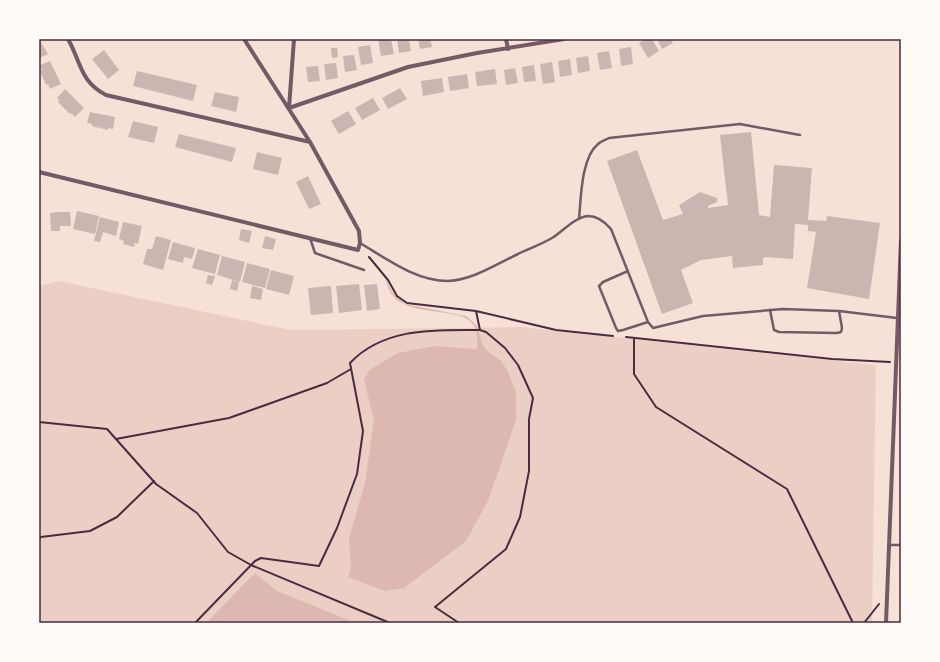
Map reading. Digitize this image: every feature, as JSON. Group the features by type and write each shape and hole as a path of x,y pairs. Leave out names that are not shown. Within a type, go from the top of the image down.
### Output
{"street":[{"path":"68,39 86,79 93,88 106,95 310,142"},
{"path":"39,172 358,250 360,243 359,231 310,142 244,39"},
{"path":"289,108 294,39"},
{"path":"506,39 508,49"},
{"path":"289,108 408,67 478,53 564,39"},
{"path":"886,623 901,240"}],"lane":[{"path":"579,219 586,163 592,150 598,143 609,138 740,124 800,135"},
{"path":"360,243 414,274 432,279 450,281 472,276 552,238 579,219 587,216 594,217 606,224 614,236 648,322 652,328 703,316 770,310 798,309 839,311 897,318"},
{"path":"310,238 315,253 364,270"},
{"path":"628,271 603,282 599,286 618,330 648,322"},
{"path":"770,310 774,330 779,332 837,333 841,332 842,328 839,311"},
{"path":"896,360 901,360"},
{"path":"889,544 901,545"}],"path":[{"path":"476,311 477,330"},
{"path":"195,623 251,565 260,558 319,566 348,501 357,474 363,431 350,363 367,349 386,340 411,332 446,329 477,330 486,332 505,348 518,365 533,398 529,419 529,471 520,516 506,549 435,607 459,623"},
{"path":"634,338 634,374 656,407 787,489 853,623"},
{"path":"116,439 228,418 327,382 351,369"},
{"path":"39,422 107,429 154,481 197,513 228,552 251,565 390,623"},
{"path":"39,539 41,537 90,531 117,517 154,481"},
{"path":"864,623 887,594"}],"shaded area":[{"path":"386,279 392,292 405,304 391,293"},
{"path":"59,281 290,330 522,327 876,365 872,623 39,623 39,286"},
{"path":"405,304 466,316 477,326 482,343 486,350 501,361 507,370 516,392 516,420 488,501 466,541 404,588 385,591 348,577 351,569 349,538 365,483 374,420 364,380 369,370 398,353 435,346 477,349 477,332 475,327 468,319 456,315 413,308"},
{"path":"255,573 277,591 356,623 206,623"}],"building":[{"path":"39,39 48,54 39,58"},
{"path":"378,39 391,39 394,54 381,56"},
{"path":"397,39 409,39 411,51 399,53"},
{"path":"418,39 430,39 432,47 420,49"},
{"path":"646,39 652,39 659,51 648,58 639,43"},
{"path":"657,39 671,39 673,43 662,49"},
{"path":"370,45 373,63 361,65 358,47"},
{"path":"631,47 633,64 621,66 619,49"},
{"path":"331,48 337,48 338,57 332,58"},
{"path":"104,50 119,70 108,79 92,59"},
{"path":"609,51 612,68 600,70 597,53"},
{"path":"354,55 357,70 345,72 343,56"},
{"path":"588,56 590,71 578,73 576,58"},
{"path":"570,59 572,75 560,77 558,61"},
{"path":"50,61 61,84 50,89 48,84 46,85 40,71 42,70 40,65"},
{"path":"552,62 555,82 543,84 540,64"},
{"path":"336,63 338,78 326,80 324,64"},
{"path":"534,65 536,81 524,82 522,67"},
{"path":"318,66 320,81 308,82 306,67"},
{"path":"515,68 518,83 506,85 504,70"},
{"path":"495,69 497,84 477,86 475,72"},
{"path":"137,71 197,85 193,101 133,86"},
{"path":"467,74 469,88 450,91 448,77"},
{"path":"442,78 444,92 423,96 421,81"},
{"path":"400,88 407,99 388,109 382,98"},
{"path":"65,89 84,108 75,117 58,102 59,101 57,98"},
{"path":"215,92 239,97 236,112 211,106"},
{"path":"373,98 380,110 362,120 355,108"},
{"path":"348,111 356,124 339,134 331,121"},
{"path":"90,112 115,117 113,129 108,128 108,130 100,128 99,126 98,128 87,123"},
{"path":"133,121 158,127 154,143 128,137"},
{"path":"751,132 759,215 770,217 774,165 812,168 808,220 826,221 827,216 880,223 869,299 807,288 816,232 808,231 808,225 795,224 793,259 766,257 763,258 763,265 733,268 732,256 701,260 681,270 693,303 662,314 607,161 637,150 663,220 683,214 679,205 700,192 717,198 717,202 708,206 708,208 728,205 720,135"},
{"path":"179,134 236,148 232,162 175,147"},
{"path":"257,152 282,158 278,175 253,169"},
{"path":"308,176 321,204 309,209 296,182"},
{"path":"77,211 99,216 95,234 73,229"},
{"path":"70,212 71,226 60,226 60,231 51,231 50,213"},
{"path":"100,217 119,222 116,236 103,232 100,242 94,241"},
{"path":"123,222 142,226 138,244 135,243 134,247 123,244 124,241 119,239"},
{"path":"241,229 252,231 249,243 239,240"},
{"path":"156,236 171,240 163,270 143,264 147,249 152,249"},
{"path":"265,236 276,239 273,250 262,248"},
{"path":"173,242 195,248 192,259 184,257 183,263 168,259"},
{"path":"198,249 220,255 215,274 192,268"},
{"path":"222,256 245,262 240,282 217,275"},
{"path":"247,263 270,269 265,288 242,282"},
{"path":"271,270 294,276 289,295 266,289"},
{"path":"208,275 215,276 212,285 206,283"},
{"path":"232,280 239,282 237,291 230,289"},
{"path":"359,284 362,310 339,313 336,286"},
{"path":"377,284 380,309 367,311 364,285"},
{"path":"252,286 263,289 261,300 250,298"},
{"path":"331,286 333,313 311,315 308,288"}]}
